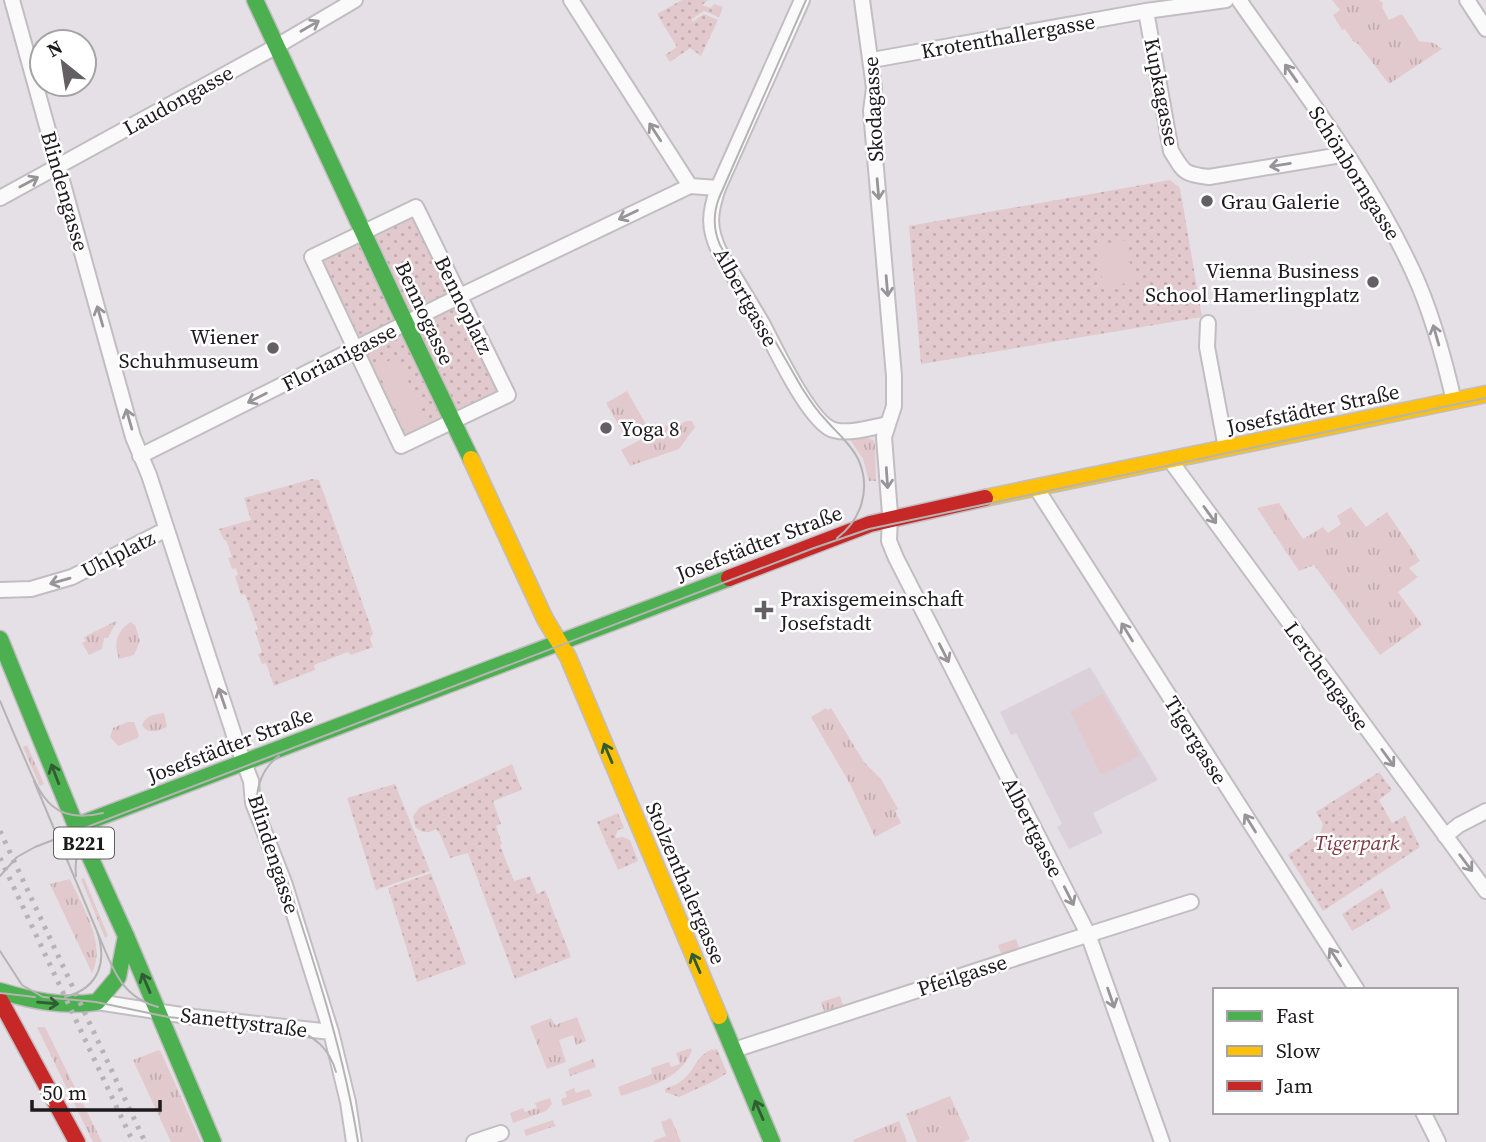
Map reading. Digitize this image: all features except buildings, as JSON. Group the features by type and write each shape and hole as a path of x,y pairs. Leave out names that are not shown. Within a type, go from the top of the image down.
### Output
{"street":[{"name":"Blindengasse","path":"12,0 118,382"},
{"name":"Bennogasse","path":"255,0 545,619 559,642"},
{"name":"Laudongasse","path":"0,198 277,46 355,0"},
{"path":"571,0 690,186 718,188 802,0"},
{"name":"Skodagasse","path":"862,0 872,60 874,88 871,111 894,376 894,406 886,430"},
{"name":"Krotenthallergasse","path":"872,60 1146,11 1226,0"},
{"name":"Schönborngasse","path":"1239,0 1347,154 1395,234 1432,321 1454,401"},
{"path":"1467,0 1486,29"},
{"name":"Kupkagasse","path":"1146,11 1171,150 1184,171 1191,175 1209,177 1347,154"},
{"name":"Florianigasse","path":"141,456 460,296 690,186"},
{"name":"Albertgasse","path":"718,188 710,227 715,243 799,391 818,418 831,429 886,430 889,541 1088,934 1162,1142"},
{"name":"Bennoplatz","path":"415,207 508,395 401,446 312,257 364,232 415,207"},
{"path":"1208,323 1207,347 1226,448"},
{"name":"Uhlplatz","path":"0,590 31,589 72,577 166,530 118,382"},
{"name":"Josefstädter Straße","path":"76,827 853,530 890,519 1486,394"},
{"name":"Lerchengasse","path":"1170,460 1486,891"},
{"name":"Tigergasse","path":"1037,489 1356,988"},
{"name":"Blindengasse","path":"166,530 251,781 253,803 284,882 331,1032 348,1102 354,1142"},
{"name":"B221","path":"0,639 76,827 214,1142"},
{"name":"Stolzenthalergasse","path":"559,642 568,657 772,1142"},
{"path":"1445,836 1459,825 1486,811"},
{"name":"Pfeilgasse","path":"734,1050 1191,902"},
{"path":"0,990 38,1003 74,1005 97,1002 118,977 125,936"},
{"path":"0,1000 77,1142"},
{"name":"Sanettystraße","path":"97,1002 194,1017 331,1032"},
{"path":"1424,1114 1438,1142"},
{"path":"474,1142 501,1133"}],"shaded area":[{"path":"1090,667 1158,780 1093,813 1103,833 1069,849 1057,827 1062,824 1016,733 1011,735 1000,712"}],"green space":[{"path":"682,0 708,0 702,5 711,8 714,4 723,7 719,17 704,11 692,19 692,22 704,14 718,20 701,56 690,48 670,62 665,55 677,47 657,14"},
{"path":"1332,0 1379,0 1383,3 1382,7 1389,20 1402,14 1419,41 1434,43 1442,49 1389,84 1345,29 1342,30 1333,15 1340,10"},
{"path":"1170,180 1180,188 1202,317 921,364 909,226"},
{"path":"416,207 508,395 401,446 312,257"},
{"path":"1126,240 1133,282 1103,287 1097,245"},
{"path":"397,357 429,426 408,437 376,367"},
{"path":"627,391 647,426 636,432 633,428 623,433 606,403"},
{"path":"692,421 695,427 679,449 630,466 621,450 670,424 673,428"},
{"path":"847,435 865,437 875,443 876,481 869,481 863,459"},
{"path":"312,479 319,480 373,633 370,639 373,647 351,655 348,652 314,665 315,670 274,686 266,663 262,664 258,654 262,652 255,631 258,629 245,594 241,595 235,576 238,575 236,568 232,569 228,558 232,557 219,529 251,520 244,498"},
{"path":"1279,503 1303,539 1323,527 1328,533 1341,524 1337,516 1351,507 1366,527 1387,512 1420,561 1409,568 1418,577 1398,592 1422,625 1380,655 1314,565 1299,571 1257,508"},
{"path":"116,621 108,638 104,638 102,649 89,655 82,643 86,641 84,637"},
{"path":"130,622 135,625 140,641 134,655 119,659 117,638"},
{"path":"1103,694 1140,756 1101,775 1070,711"},
{"path":"831,708 864,762 881,779 898,809 895,811 901,823 875,837 850,784 811,717"},
{"path":"164,713 167,727 150,731 142,725 148,717"},
{"path":"134,722 138,738 118,746 110,737 113,728"},
{"path":"27,745 44,784 40,786 23,747"},
{"path":"512,764 522,790 493,801 501,824 496,826 502,844 500,845 514,881 530,876 537,894 545,890 571,957 515,979 468,853 450,858 439,832 436,829 423,832 418,829 413,816 420,807"},
{"name":"Tigerpark","path":"1379,772 1392,790 1379,800 1392,823 1405,816 1420,847 1323,911 1288,855 1321,832 1323,824 1316,812"},
{"path":"395,784 430,871 376,890 347,798"},
{"path":"618,813 624,828 618,830 615,837 630,840 638,861 618,870 597,822"},
{"path":"431,873 466,964 417,982 388,888"},
{"path":"84,878 108,936 105,938 81,879"},
{"path":"70,879 95,938 96,962 92,973 50,884"},
{"path":"1382,888 1391,908 1352,931 1342,914"},
{"path":"1016,939 1020,950 1002,956 998,945"},
{"path":"840,996 843,1005 841,1008 825,1014 821,1002"},
{"path":"577,1017 586,1041 576,1045 573,1035 559,1040 566,1062 547,1069 530,1026 551,1018 555,1025"},
{"path":"37,1027 45,1027 102,1142 93,1142"},
{"path":"691,1048 686,1061 671,1076 621,1096 618,1087 652,1074 651,1068 669,1062 671,1067 680,1064 676,1053"},
{"path":"712,1049 717,1049 727,1073 679,1097 665,1092 665,1089 685,1078 699,1059"},
{"path":"159,1050 201,1142 171,1142 133,1060"},
{"path":"593,1059 596,1067 570,1076 568,1069"},
{"path":"574,1088 576,1093 589,1089 592,1096 563,1106 561,1099 567,1097 565,1092"},
{"path":"950,1096 970,1139 963,1142 917,1142 906,1114"},
{"path":"550,1098 552,1104 546,1111 513,1123 510,1113 523,1108 525,1112 537,1108 535,1103"},
{"path":"671,1118 681,1142 654,1142 666,1136 661,1122"},
{"path":"553,1120 555,1126 526,1136 524,1130"},
{"path":"899,1121 906,1142 853,1140"}],"tram line":[{"path":"806,0 719,198 715,222 720,245 802,388 859,461 864,483 862,504 852,522 837,538"},
{"path":"0,876 17,857 35,847 869,529 1486,398"},
{"path":"0,701 36,784 51,804 72,815 103,813"},
{"path":"279,756 262,778 257,805 287,880 318,977 337,1042 358,1142"},
{"path":"34,781 100,940 101,962 93,980 77,993 65,997"},
{"path":"76,876 79,848 96,827"},
{"path":"96,929 112,966 125,986 144,1002 158,1007"},
{"path":"0,951 22,985 43,997 96,1002 168,1017 301,1032 326,1050 336,1072"},
{"path":"0,993 35,997"}],"railway":[{"path":"0,831 145,1142"},
{"path":"0,858 133,1142"}],"traffic: fast":[{"path":"255,0 471,459"},
{"path":"76,826 729,578"},
{"path":"0,639 76,826 126,936 213,1142"},
{"path":"0,991 48,1002 97,1002 118,977 126,936"},
{"path":"719,1016 772,1142"}],"traffic: slow":[{"path":"985,498 1486,394"},
{"path":"471,459 545,619 568,657 719,1016"}],"traffic: jam":[{"path":"729,578 870,524 985,498"},
{"path":"0,1000 77,1142"}],"place":[{"name":"Grau Galerie","path":"1207,201"},
{"name":"Vienna Business School Hamerlingplatz","path":"1373,282"},
{"name":"Wiener Schuhmuseum","path":"273,348"},
{"name":"Yoga 8","path":"606,428"},
{"name":"Praxisgemeinschaft Josefstadt","path":"764,610"}]}
